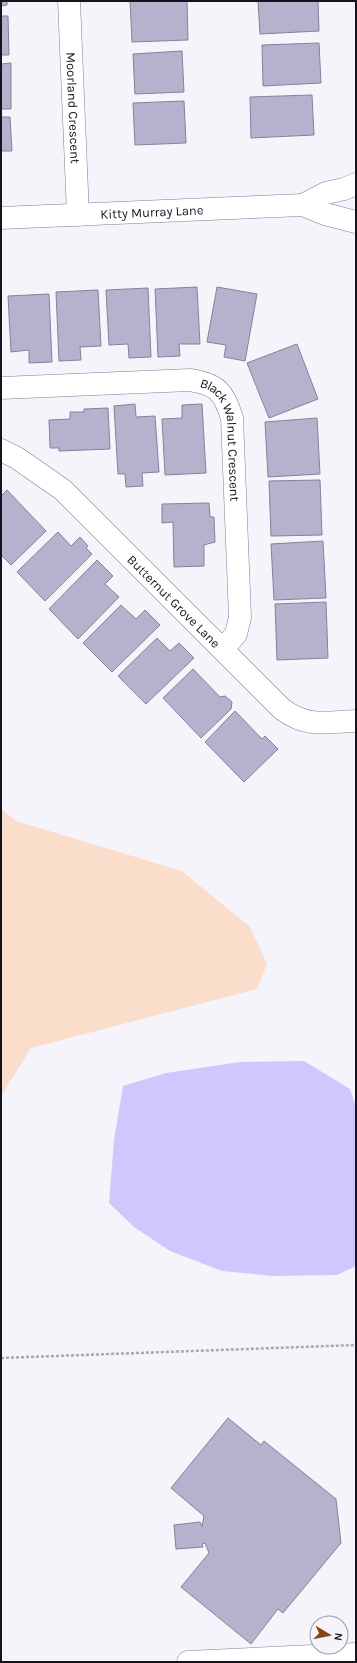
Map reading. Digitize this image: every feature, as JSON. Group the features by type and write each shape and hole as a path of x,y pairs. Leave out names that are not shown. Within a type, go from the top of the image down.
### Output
{"street":[{"name":"Moorland Crescent","path":"69,1 78,215"},
{"name":"Kitty Murray Lane","path":"303,206 326,194 344,190 356,184"},
{"path":"356,190 354,202 356,214"},
{"name":"Kitty Murray Lane","path":"1,218 303,206 325,214 356,222"},
{"name":"Black Walnut Crescent","path":"1,388 190,380 206,383 218,390 227,402 232,418 240,617 236,634 223,649"},
{"name":"Butternut Grove Lane","path":"1,450 17,458 63,490 282,709 291,716 308,723 356,721"},
{"path":"188,1662 356,1654"}],"path":[{"path":"1,1358 356,1345"}],"shaded area":[{"path":"1,809 16,821 182,871 250,927 267,964 257,989 31,1048 1,1096"},
{"path":"304,1061 350,1089 356,1107 356,1266 337,1275 273,1276 222,1271 170,1251 134,1227 109,1203 114,1140 123,1086 166,1073 240,1062"}],"building":[{"path":"1,1 7,1 7,5 1,6"},
{"path":"130,1 187,1 188,40 132,42"},
{"path":"258,1 318,1 319,31 260,34"},
{"path":"1,16 8,16 9,55 1,55"},
{"path":"319,43 321,83 263,86 262,45"},
{"path":"182,51 184,92 135,94 133,54"},
{"path":"11,63 11,109 1,109 1,64"},
{"path":"312,95 314,135 251,138 250,97"},
{"path":"184,101 186,143 135,145 133,103"},
{"path":"1,117 10,117 12,151 1,151"},
{"path":"197,287 200,344 179,344 180,356 158,357 155,289"},
{"path":"217,287 257,294 245,361 224,357 226,345 207,342"},
{"path":"148,288 151,357 129,358 128,344 109,345 106,290"},
{"path":"98,290 101,346 80,347 81,360 59,361 56,292"},
{"path":"49,294 52,362 29,363 29,350 11,352 8,296"},
{"path":"297,344 318,399 269,418 247,363"},
{"path":"135,404 136,417 155,416 159,472 142,473 143,486 126,487 125,474 118,474 114,406"},
{"path":"202,404 206,473 165,475 162,419 182,418 182,405"},
{"path":"108,408 110,449 59,451 59,448 50,448 49,420 70,419 70,412 84,412 84,409"},
{"path":"317,418 320,474 268,477 265,422"},
{"path":"320,480 322,535 271,536 269,481"},
{"path":"7,490 46,531 11,565 1,555 1,496"},
{"path":"209,503 210,517 214,517 215,542 204,545 204,566 174,567 173,522 162,523 162,504"},
{"path":"58,532 71,546 80,537 88,546 86,548 92,554 45,601 17,572"},
{"path":"323,541 326,598 274,600 271,544"},
{"path":"97,560 113,576 105,584 119,597 78,639 49,609"},
{"path":"326,602 328,658 277,660 275,604"},
{"path":"121,605 136,619 145,610 160,625 112,672 83,643"},
{"path":"157,638 170,651 179,643 194,658 146,704 118,676"},
{"path":"193,669 220,697 225,696 232,702 231,709 201,738 163,698"},
{"path":"235,711 262,739 265,736 278,749 244,782 205,742"},
{"path":"228,1418 261,1445 264,1441 336,1499 341,1543 283,1613 278,1609 251,1644 181,1587 209,1553 205,1543 202,1544 203,1547 176,1549 174,1525 200,1522 202,1527 204,1516 171,1488"}]}
